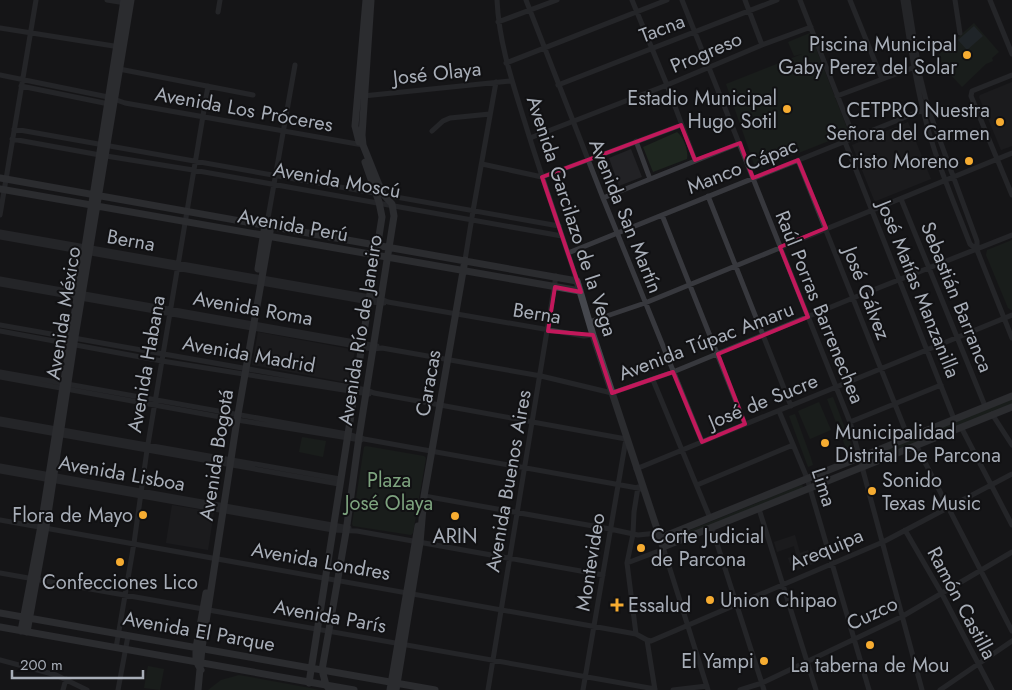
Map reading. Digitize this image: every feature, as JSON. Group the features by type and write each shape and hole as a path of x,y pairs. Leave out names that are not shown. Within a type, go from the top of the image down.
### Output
{"street":[{"path":"0,215 3,179 14,129 36,0"},
{"path":"106,0 127,1"},
{"path":"218,12 220,0"},
{"name":"Avenida Río de Janeiro","path":"313,683 311,668 382,218 379,194 356,126 362,96 367,25 366,0"},
{"name":"Avenida Río de Janeiro","path":"367,25 372,0"},
{"name":"Avenida Garcilazo de la Vega","path":"497,0 498,22 506,63 577,281 592,335 636,469 640,488 659,535"},
{"name":"Avenida San Martín","path":"526,0 558,85 702,442"},
{"path":"498,22 557,0"},
{"path":"632,0 667,86 694,160"},
{"path":"506,63 667,0"},
{"name":"Raúl Porras Barrenechea","path":"682,0 850,422 922,690"},
{"path":"745,0 762,45"},
{"name":"Tacna","path":"558,85 777,0"},
{"path":"800,0 854,138"},
{"path":"850,0 882,79"},
{"path":"903,0 925,109 945,180 970,244 977,250"},
{"path":"908,0 916,67"},
{"path":"955,0 960,34"},
{"path":"990,0 1012,54"},
{"name":"Avenida México","path":"24,631 44,526 79,295 127,1"},
{"name":"Progreso","path":"530,138 667,86 708,67 811,27"},
{"path":"0,28 119,47"},
{"name":"Avenida México","path":"111,101 119,69 119,47"},
{"name":"Avenida Bogotá","path":"199,664 198,647 206,609 250,325 295,65"},
{"path":"838,96 916,67"},
{"path":"119,69 253,95"},
{"path":"0,75 22,82 111,101"},
{"path":"1012,75 971,93 1012,195"},
{"name":"José Olaya","path":"362,96 512,81"},
{"name":"Caracas","path":"390,690 395,685 424,496 496,82"},
{"name":"Avenida Habana","path":"116,648 134,543 147,448 208,86"},
{"name":"Avenida Los Próceres","path":"111,101 361,144"},
{"path":"925,109 954,177 977,241 977,250 1012,338"},
{"name":"Manco Cápac","path":"568,253 925,109"},
{"path":"432,131 443,121 450,118 490,114"},
{"path":"482,164 542,177 680,125"},
{"name":"Avenida Moscú","path":"14,129 559,226"},
{"name":"Avenida Moscú","path":"12,139 392,204 434,213 472,218 562,236"},
{"path":"636,141 650,179"},
{"name":"José Matías Manzanilla","path":"845,142 954,419"},
{"path":"603,198 740,143"},
{"path":"588,322 645,303 1012,153"},
{"name":"José Gálvez","path":"798,160 908,437"},
{"name":"Avenida Perú","path":"3,179 187,212 268,223 378,246 577,281"},
{"name":"Avenida Perú","path":"2,190 580,292"},
{"name":"Avenida Río de Janeiro","path":"322,672 347,530 373,347 383,302 394,216 392,204 379,194"},
{"path":"708,196 791,406"},
{"name":"Sebastián Barranca","path":"901,199 985,406"},
{"path":"434,205 434,213"},
{"path":"662,215 745,424"},
{"path":"516,227 517,218"},
{"name":"Berna","path":"0,232 178,266 456,315 584,336 592,335"},
{"name":"Avenida Túpac Amaru","path":"612,393 673,372 1012,235"},
{"name":"Berna","path":"0,237 87,249"},
{"name":"Avenida Buenos Aires","path":"488,690 556,276"},
{"name":"Avenida Roma","path":"0,279 79,295 541,376 612,393"},
{"name":"Avenida Roma","path":"0,284 79,295"},
{"name":"José de Sucre","path":"636,469 1012,315"},
{"name":"Avenida Madrid","path":"0,325 162,361 243,371"},
{"name":"Avenida Madrid","path":"0,331 163,354 243,371 626,438"},
{"path":"0,372 65,386 236,417 640,488 634,512 633,534 628,563 636,634"},
{"path":"0,377 65,386"},
{"path":"652,380 710,518"},
{"path":"850,422 941,385"},
{"path":"424,496 638,535 659,535 710,518 1012,396"},
{"path":"628,563 1012,407"},
{"name":"Lima","path":"779,411 807,478 869,690"},
{"path":"992,414 1012,445"},
{"path":"0,418 58,432"},
{"path":"0,424 58,432 340,481"},
{"path":"961,427 1012,526"},
{"name":"Montevideo","path":"583,690 626,438"},
{"path":"697,485 793,445"},
{"path":"916,445 1012,631"},
{"name":"Avenida Lisboa","path":"0,466 51,478"},
{"name":"Avenida Lisboa","path":"0,471 140,493 603,575"},
{"name":"Arequipa","path":"646,640 651,640 883,542 1012,474"},
{"path":"759,509 816,690"},
{"name":"Avenida Londres","path":"0,520 44,526 595,626 636,634 646,640"},
{"path":"712,528 764,690"},
{"name":"Ramón Castilla","path":"905,530 942,594 992,690"},
{"path":"659,535 707,688 673,690"},
{"name":"Cuzco","path":"740,690 762,683 903,616 1012,552"},
{"name":"Avenida París","path":"0,572 328,632 586,676 655,690"},
{"name":"Avenida El Parque","path":"0,613 198,647 395,685 435,690"},
{"name":"Avenida El Parque","path":"0,627 313,683 328,688 354,690"},
{"path":"118,690 128,636"},
{"path":"646,640 655,690"},
{"path":"940,690 1012,641"},
{"path":"0,660 56,675 87,690"},
{"path":"198,690 199,664"},
{"path":"313,683 322,672"},
{"path":"322,672 328,688"},
{"path":"63,690 66,679"}],"highlighted area":[{"path":"681,125 695,160 740,143 753,178 798,160 826,228 780,247 808,317 718,354 745,424 702,442 673,372 612,393 593,335 548,331 555,287 581,292 542,177"}],"shaded area":[{"path":"974,26 983,36 967,50 958,40"},
{"name":"CETPRO Nuestra Señora del Carmen","path":"1012,82 1012,146 1001,150 979,97"},
{"path":"908,122 931,179 876,201 852,145"},
{"path":"631,149 642,177 619,186 609,158"},
{"path":"258,332 355,350 349,383 252,365"},
{"path":"172,505 214,512 208,550 166,543"},
{"path":"795,535 800,553 808,550 813,564 793,572 788,558 796,555 794,546 777,552 774,542"}],"green space":[{"name":"Piscina Municipal Gaby Perez del Solar","path":"974,23 999,52 992,58 993,61 986,64 962,87 935,58"},
{"name":"Estadio Municipal Hugo Sotil","path":"810,33 849,133 756,170 726,84 802,54 794,56 788,42"},
{"path":"677,132 685,144 687,159 653,172 643,147"},
{"path":"1012,240 1011,310 1008,308 986,255 987,250"},
{"path":"833,397 853,449 847,451 827,399"},
{"path":"1012,399 1012,405 868,461 869,457"},
{"path":"819,402 831,430 810,439 798,411"},
{"path":"795,414 813,465 808,467 789,416"},
{"path":"302,437 326,441 323,457 299,452"},
{"name":"Plaza José Olaya","path":"364,447 424,456 426,458 413,533 411,535 353,526"},
{"path":"801,485 803,486 802,489 669,543 668,539"},
{"path":"148,666 164,669 160,690 144,688"},
{"path":"239,675 319,690 208,690 221,680"}],"place":[{"name":"Piscina Municipal Gaby Perez del Solar","path":"967,55"},
{"name":"Estadio Municipal Hugo Sotil","path":"787,109"},
{"name":"CETPRO Nuestra Señora del Carmen","path":"1000,122"},
{"name":"Cristo Moreno","path":"969,161"},
{"name":"Municipalidad Distrital De Parcona","path":"825,443"},
{"name":"Sonido Texas Music","path":"872,491"},
{"name":"Flora de Mayo","path":"143,515"},
{"name":"ARIN","path":"455,516"},
{"name":"Corte Judicial de Parcona","path":"641,548"},
{"name":"Confecciones Lico","path":"120,562"},
{"name":"Union Chipao","path":"710,600"},
{"name":"Essalud","path":"617,605"},
{"name":"La taberna de Mou","path":"870,645"},
{"name":"El Yampi","path":"764,661"}]}
